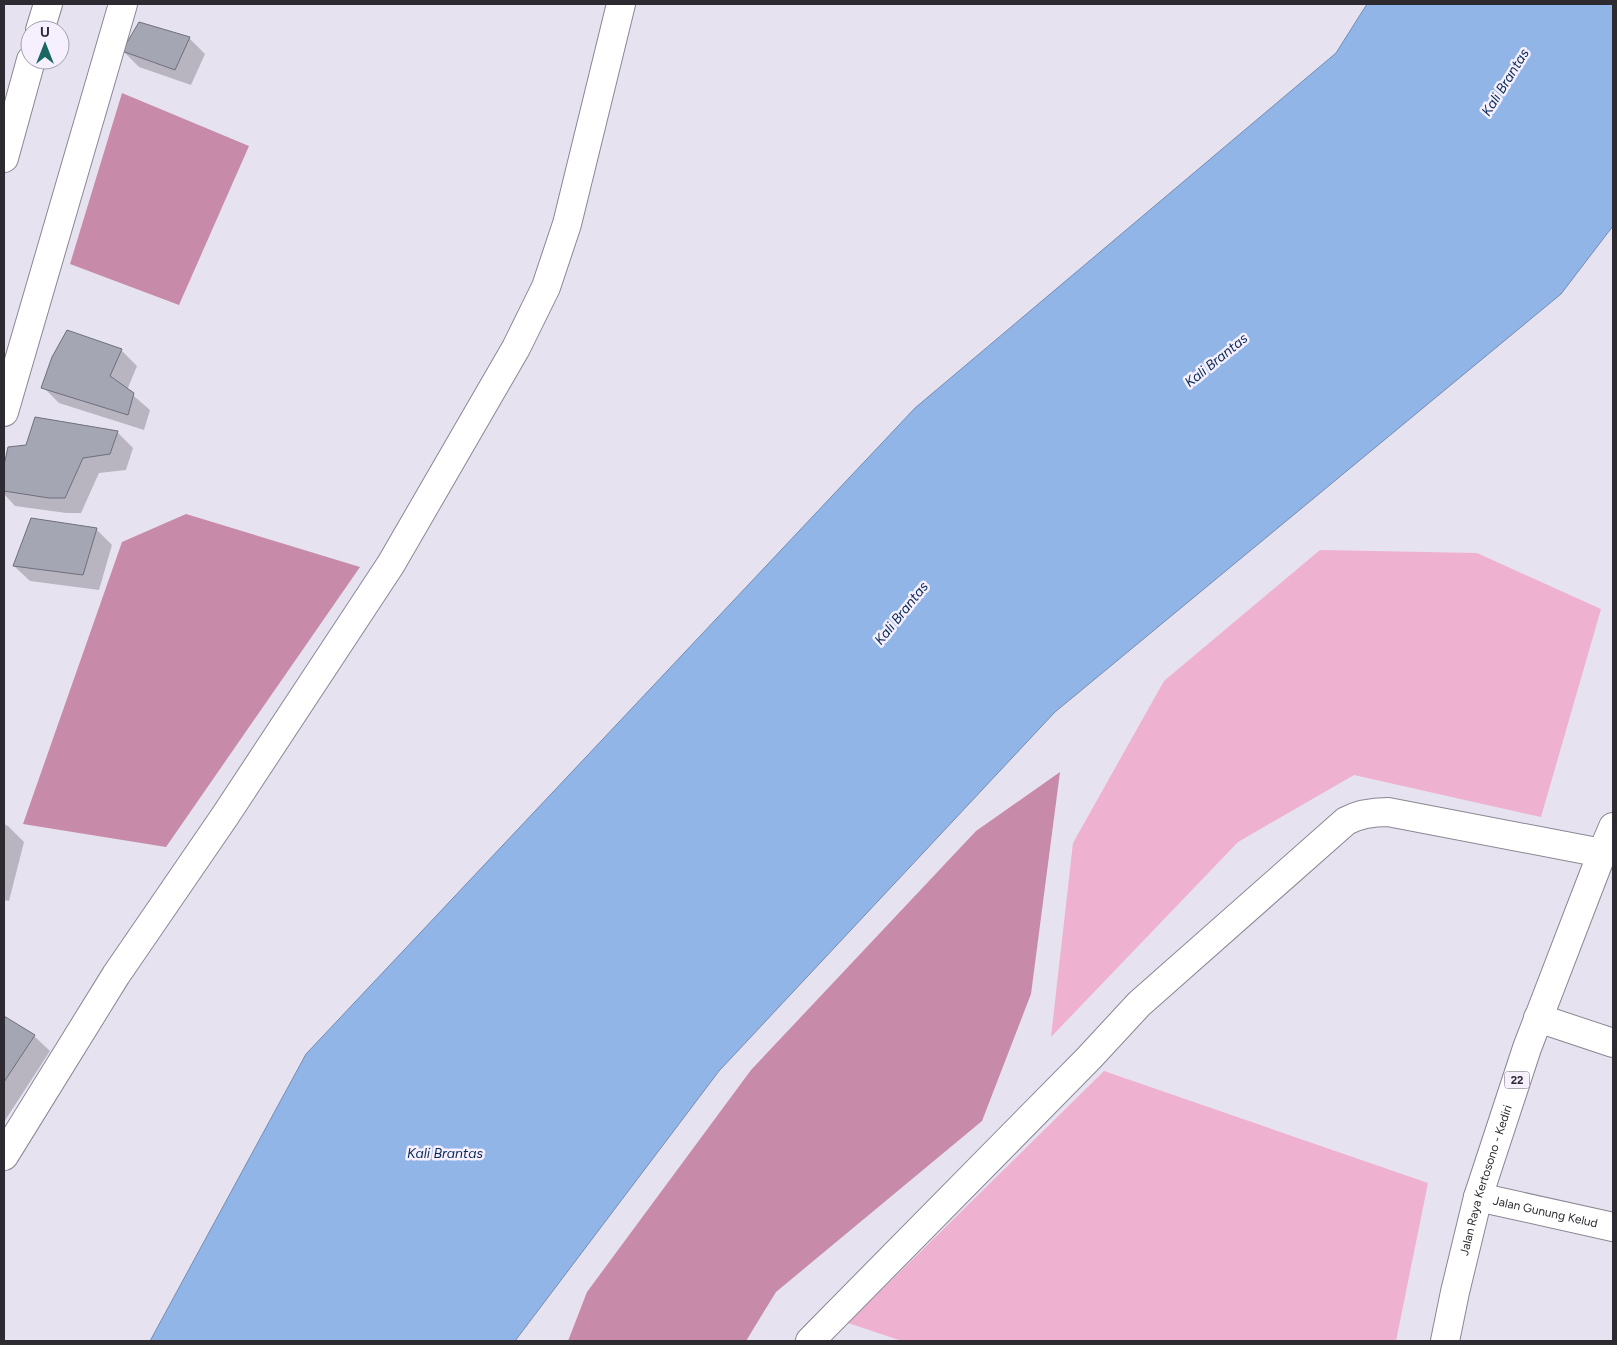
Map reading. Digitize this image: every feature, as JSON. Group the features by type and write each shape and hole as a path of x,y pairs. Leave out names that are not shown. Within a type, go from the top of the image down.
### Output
{"main road":[{"path":"43,20 48,4"},
{"path":"4,412 123,4"},
{"path":"4,1156 116,975 225,816 391,564 516,348 546,287 567,224 621,4"},
{"path":"4,158 28,70"},
{"path":"810,1341 1089,1058 1139,1004 1346,821 1356,816 1388,812 1602,853"},
{"name":"Jalan Raya Kertosono - Kediri","path":"1445,1341 1478,1196 1538,1018 1613,827"},
{"path":"1538,1018 1613,1043"},
{"name":"Jalan Gunung Kelud","path":"1478,1196 1613,1227"}],"shaded area":[{"path":"122,93 249,146 179,305 70,264"},
{"path":"186,514 360,567 166,847 23,824 122,542"},
{"path":"1320,550 1477,553 1601,609 1541,817 1354,775 1238,842 1051,1037 1073,843 1164,681"},
{"path":"1060,772 1031,994 982,1121 776,1292 746,1341 568,1341 587,1292 751,1070 976,831"},
{"path":"1104,1071 1428,1183 1396,1341 902,1341 848,1323"}],"water":[{"name":"Kali Brantas","path":"1367,4 1613,4 1613,226 1561,294 1055,712 719,1071 515,1341 150,1341 306,1054 915,408 1336,53"}],"building":[{"path":"139,22 190,37 175,70 122,51"},
{"path":"67,330 122,349 110,376 134,393 128,415 41,388 52,357"},
{"path":"35,417 118,431 110,454 83,458 65,498 49,498 4,491 4,465 8,447 26,445"},
{"path":"31,518 97,528 83,575 13,566"},
{"path":"4,1016 35,1035 4,1082"}]}
